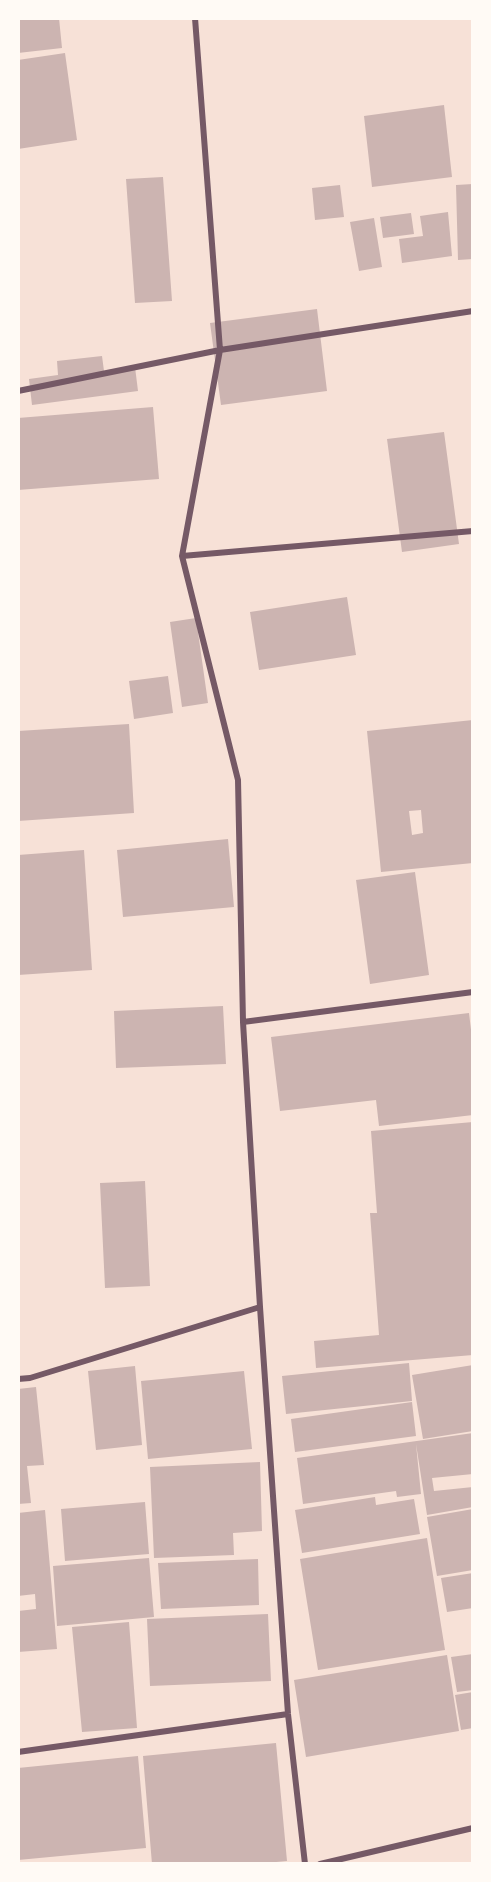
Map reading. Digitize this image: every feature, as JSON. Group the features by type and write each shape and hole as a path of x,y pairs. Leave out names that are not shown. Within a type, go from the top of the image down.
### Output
{"street":[{"path":"195,18 220,350 182,556 238,780 243,1022 260,1307 288,1714 305,1864"},
{"path":"18,391 220,350 473,311"},
{"path":"182,556 473,531"},
{"path":"243,1022 473,992"},
{"path":"18,1379 30,1378 260,1307"},
{"path":"18,1752 288,1714"},
{"path":"320,1864 473,1828"}],"building":[{"path":"18,18 59,18 62,48 18,53"},
{"path":"65,53 77,140 18,149 18,60"},
{"path":"444,105 452,177 372,187 364,116"},
{"path":"163,177 172,301 135,303 126,179"},
{"path":"473,184 473,259 458,260 456,185"},
{"path":"340,185 344,217 315,220 312,188"},
{"path":"448,212 452,256 402,263 399,239 423,236 420,216"},
{"path":"411,213 414,234 383,238 380,217"},
{"path":"374,218 382,267 359,271 350,222"},
{"path":"317,309 327,391 221,405 210,323"},
{"path":"102,356 104,371 135,367 138,391 32,405 29,379 58,375 57,361"},
{"path":"153,407 159,479 18,490 18,418"},
{"path":"444,432 459,544 402,552 387,439"},
{"path":"347,597 356,655 259,670 250,612"},
{"path":"196,618 208,703 182,707 170,622"},
{"path":"168,676 173,713 134,719 129,681"},
{"path":"473,720 473,863 381,872 367,731","holes":["421,810 423,833 412,835 409,811"]},
{"path":"129,724 134,813 18,821 18,731"},
{"path":"228,839 234,907 123,917 117,850"},
{"path":"84,850 92,970 18,975 18,855"},
{"path":"415,872 429,975 370,984 356,880"},
{"path":"223,1006 226,1064 116,1068 114,1011"},
{"path":"469,1013 473,1046 473,1115 379,1126 376,1100 280,1111 271,1037"},
{"path":"473,1122 473,1355 316,1368 314,1341 379,1335 370,1213 377,1213 371,1131"},
{"path":"145,1181 150,1286 105,1288 100,1183"},
{"path":"409,1363 412,1401 286,1414 282,1376"},
{"path":"473,1365 473,1431 423,1439 412,1375"},
{"path":"135,1366 142,1445 96,1450 88,1371"},
{"path":"244,1371 252,1449 148,1459 141,1381"},
{"path":"36,1387 44,1465 27,1466 31,1503 18,1504 18,1389"},
{"path":"412,1402 416,1436 295,1452 291,1419"},
{"path":"473,1433 473,1474 432,1478 434,1491 473,1487 473,1507 427,1515 416,1444 421,1494 397,1497 396,1491 303,1504 297,1458"},
{"path":"260,1462 262,1531 233,1533 234,1555 154,1558 150,1467"},
{"path":"375,1497 376,1505 414,1499 420,1534 302,1553 295,1510"},
{"path":"145,1502 149,1554 65,1561 61,1509"},
{"path":"473,1509 473,1570 437,1576 427,1517"},
{"path":"45,1510 57,1649 18,1652 18,1611 36,1609 35,1594 18,1596 18,1513"},
{"path":"427,1538 445,1650 318,1670 300,1559"},
{"path":"149,1558 154,1617 57,1626 53,1566"},
{"path":"258,1559 259,1605 161,1609 158,1563"},
{"path":"473,1573 473,1608 447,1612 441,1578"},
{"path":"268,1614 271,1681 150,1686 147,1619"},
{"path":"129,1622 137,1728 82,1732 72,1627"},
{"path":"473,1654 473,1690 457,1692 451,1657"},
{"path":"447,1655 459,1731 306,1757 294,1680"},
{"path":"473,1692 473,1728 461,1730 455,1695"},
{"path":"276,1743 287,1861 255,1864 152,1864 143,1756"},
{"path":"138,1756 146,1848 18,1860 18,1768"}]}
